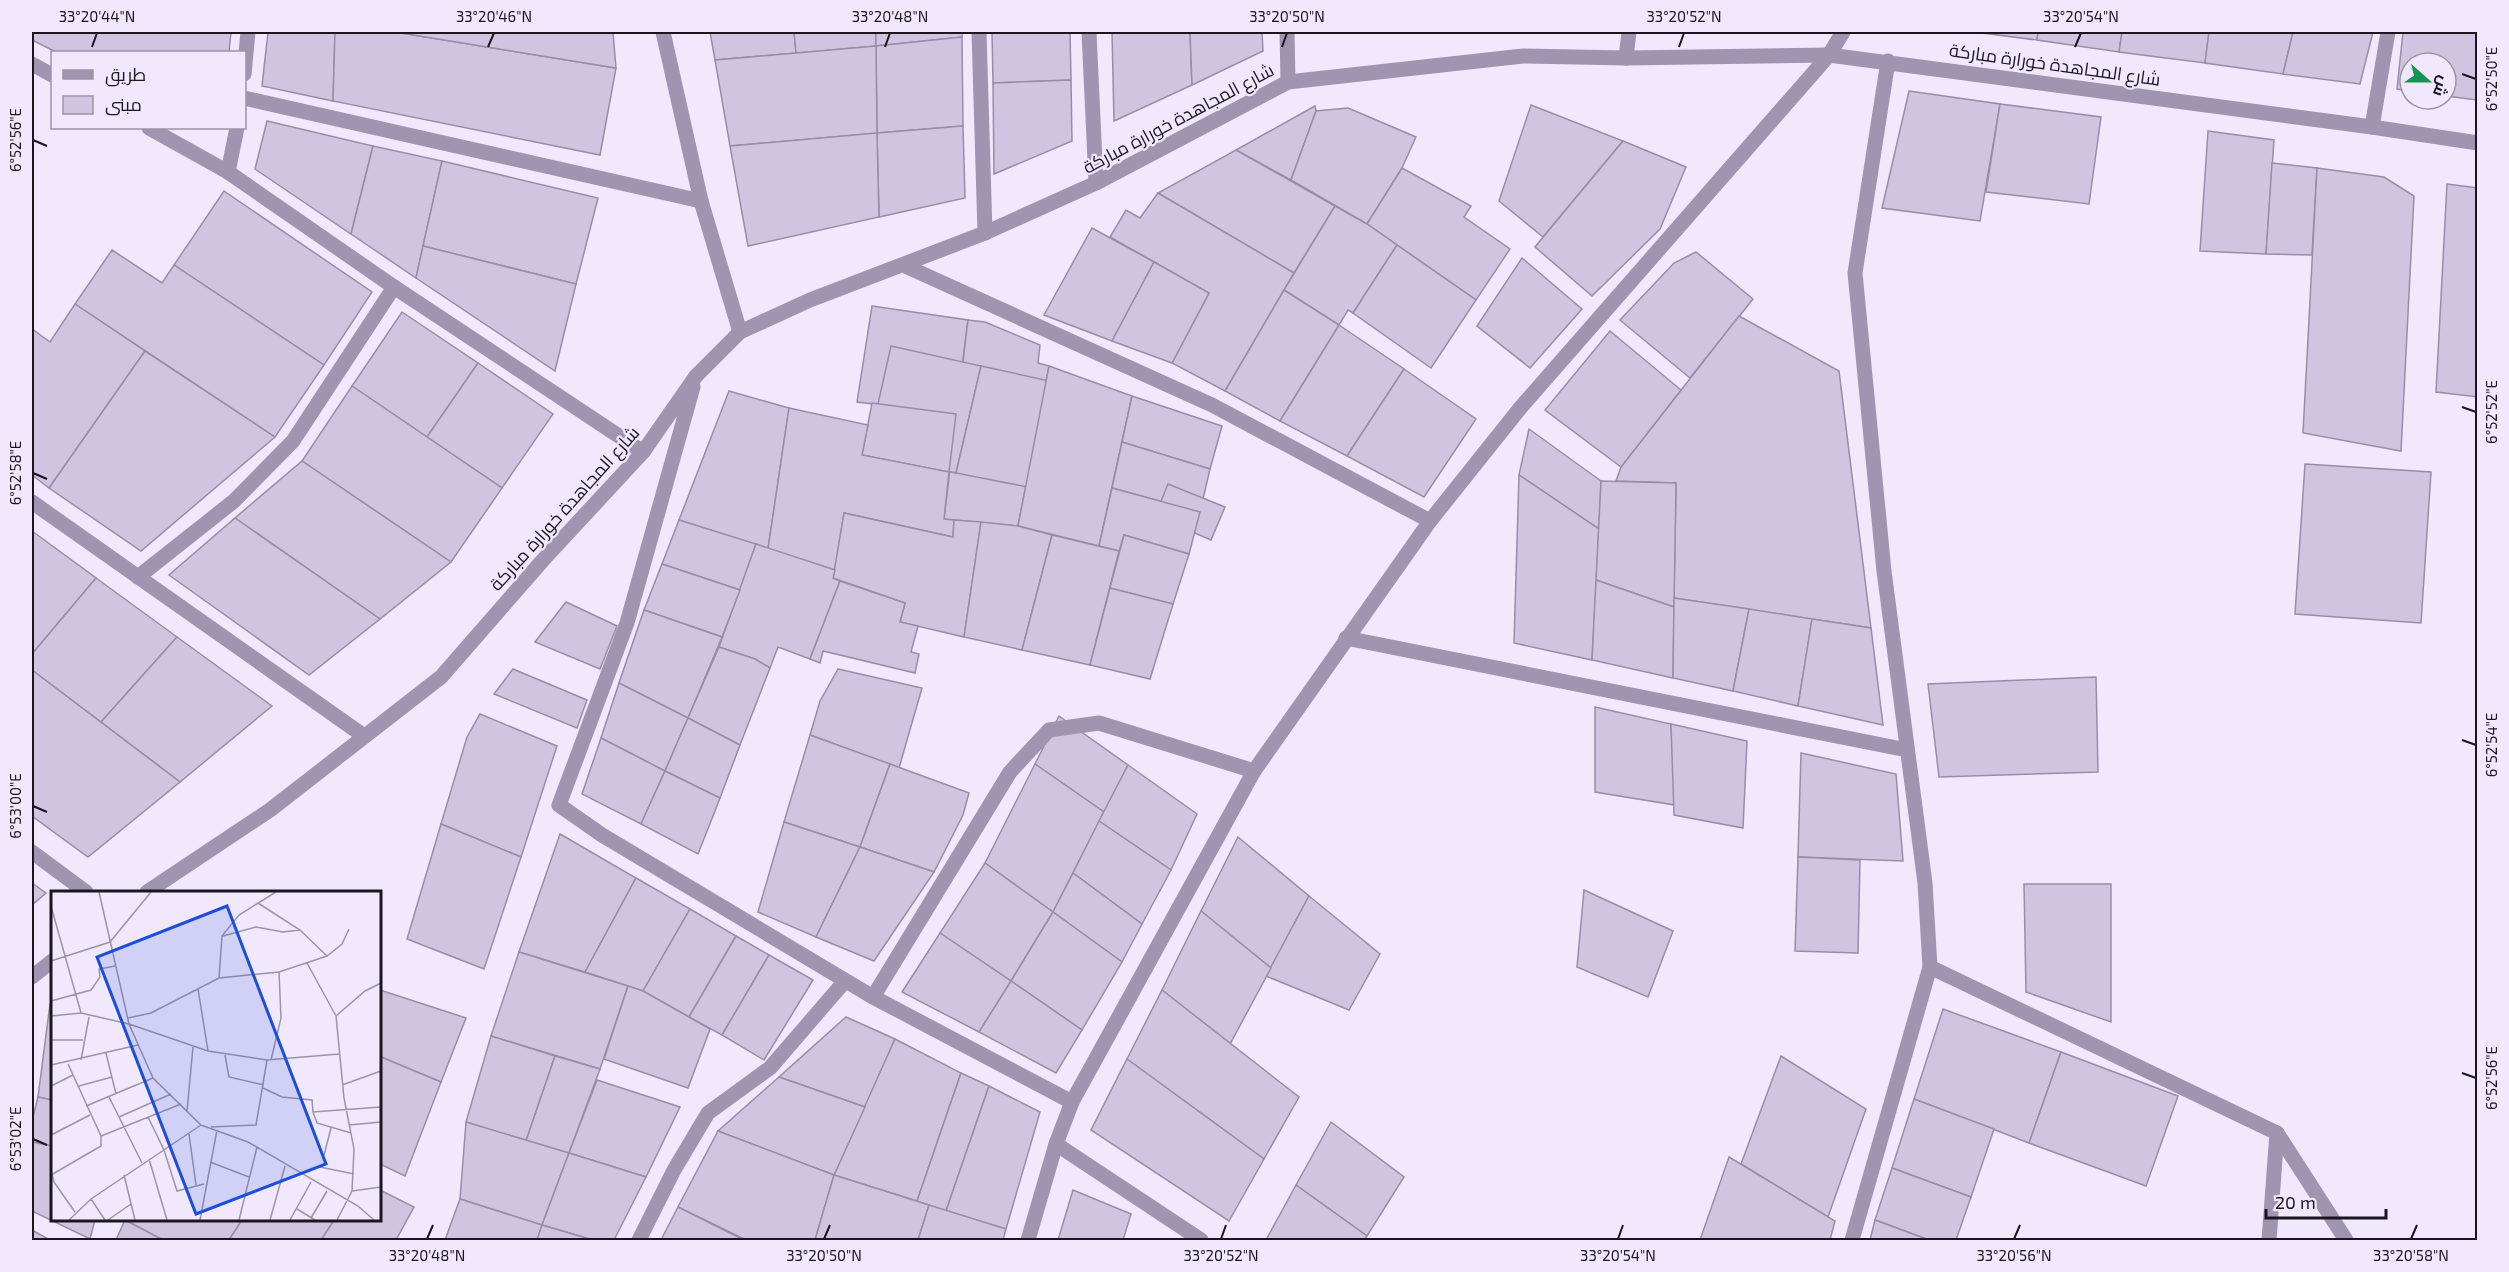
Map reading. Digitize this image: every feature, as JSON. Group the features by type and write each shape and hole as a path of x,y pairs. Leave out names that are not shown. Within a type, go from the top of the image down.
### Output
{"street":[{"path":"246,53 248,32"},
{"path":"663,32 701,201 740,332"},
{"path":"979,32 985,233"},
{"path":"1089,32 1096,183"},
{"path":"1287,32 1288,82"},
{"path":"1626,58 1629,32"},
{"path":"1028,1240 1056,1144 1072,1102 1254,771 1430,521 1521,407 1829,55 1844,32"},
{"path":"2372,127 2388,32"},
{"name":"شارع المجاهدة خورارة مباركة","path":"148,891 270,810 441,677 543,560 643,452 696,376 740,332 810,300 985,233 1096,183 1288,82 1523,56 1626,58 1829,55 1888,61 2478,143"},
{"path":"1852,1240 1930,967 1925,883 1884,572 1855,273 1888,61"},
{"path":"32,64 51,74"},
{"path":"246,98 701,201"},
{"path":"151,129 228,172 394,288 643,452"},
{"path":"228,172 237,129"},
{"path":"903,265 1212,405 1430,521"},
{"path":"138,578 234,501 293,441 394,288"},
{"path":"696,376 627,622 559,805 602,835 873,998 1072,1102"},
{"path":"32,502 364,736"},
{"path":"1346,638 1907,750"},
{"path":"873,998 1010,772 1049,730 1099,723 1254,771"},
{"path":"32,852 85,891"},
{"path":"32,977 51,962"},
{"path":"1930,967 2277,1132 2346,1240"},
{"path":"639,1240 674,1170 708,1113 770,1068 845,981"},
{"path":"2269,1240 2277,1132"},
{"path":"1056,1144 1201,1240"}],"building":[{"path":"32,32 231,32 229,51 54,51 32,40"},
{"path":"268,32 335,32 333,101 262,86"},
{"path":"335,32 395,32 616,68 600,155 333,101"},
{"path":"395,32 613,32 616,68"},
{"path":"710,32 794,32 796,53 715,60"},
{"path":"794,32 876,32 876,46 796,53"},
{"path":"876,32 962,32 962,37 876,46"},
{"path":"992,32 1070,32 1071,80 993,83"},
{"path":"1112,32 1190,32 1192,85 1114,121"},
{"path":"1190,32 1262,32 1263,51 1192,85"},
{"path":"1974,32 2038,32 2037,40"},
{"path":"2038,32 2122,32 2119,52 2037,40"},
{"path":"2122,32 2209,32 2205,63 2119,52"},
{"path":"2209,32 2293,32 2283,74 2205,63"},
{"path":"2293,32 2373,32 2360,84 2283,74"},
{"path":"2403,32 2478,32 2477,100 2458,98 2458,51 2401,51"},
{"path":"962,37 963,126 877,133 876,46"},
{"path":"876,46 877,133 730,146 715,60"},
{"path":"1071,80 1072,141 994,174 993,83"},
{"path":"1909,91 2000,104 1980,221 1882,208"},
{"path":"2000,104 2101,117 2089,204 1986,192"},
{"path":"1531,105 1623,141 1543,237 1499,201"},
{"path":"1315,106 1316,111 1291,180 1236,150"},
{"path":"1348,108 1416,137 1402,168 1367,224 1291,180 1316,111"},
{"path":"267,121 373,146 351,234 255,169"},
{"path":"963,126 965,198 879,217 877,133"},
{"path":"2208,131 2274,140 2266,254 2200,251"},
{"path":"877,133 879,217 748,246 730,146"},
{"path":"1623,141 1686,167 1660,229 1592,296 1535,247"},
{"path":"373,146 442,161 416,278 351,234"},
{"path":"1236,150 1335,206 1294,273 1158,193"},
{"path":"442,161 598,198 576,284 423,246"},
{"path":"2272,163 2317,168 2312,255 2266,254"},
{"path":"1402,168 1471,206 1464,217 1510,249 1476,300 1367,224"},
{"path":"2317,168 2384,177 2414,196 2401,451 2303,433"},
{"path":"2447,184 2478,188 2478,397 2436,392"},
{"path":"224,191 372,292 324,365 174,265"},
{"path":"1158,193 1294,273 1225,391 1172,363 1209,293 1110,237 1126,210 1140,218"},
{"path":"1335,206 1367,224 1397,245 1353,313 1348,310 1339,325 1284,290"},
{"path":"1092,228 1154,262 1112,341 1044,315"},
{"path":"1397,245 1476,300 1431,368 1353,313"},
{"path":"423,246 576,284 555,371 416,278"},
{"path":"112,250 162,283 174,265 324,365 275,437 75,304"},
{"path":"1696,252 1753,299 1690,378 1620,320 1674,263"},
{"path":"1522,258 1582,309 1530,368 1477,326"},
{"path":"1154,262 1209,293 1172,363 1112,341"},
{"path":"1284,290 1339,325 1280,421 1225,391"},
{"path":"75,304 145,351 49,488 32,475 32,329 50,342"},
{"path":"872,306 968,320 956,414 857,402"},
{"path":"402,312 478,363 427,437 352,386"},
{"path":"1739,316 1839,371 1871,628 1674,598 1676,483 1616,481 1621,467"},
{"path":"968,320 985,322 1040,345 1038,363 1049,366 1018,526 944,519"},
{"path":"1339,325 1404,369 1347,456 1280,421"},
{"path":"1610,331 1681,390 1621,467 1545,410"},
{"path":"891,346 981,366 956,473 867,453"},
{"path":"145,351 275,437 141,551 49,488"},
{"path":"478,363 553,414 502,488 427,437"},
{"path":"981,366 1068,385 1048,491 956,473"},
{"path":"1049,366 1132,396 1099,546 1018,526"},
{"path":"1404,369 1476,419 1424,497 1347,456"},
{"path":"352,386 502,488 451,562 302,461"},
{"path":"729,391 789,408 768,549 679,520"},
{"path":"1132,396 1222,426 1210,469 1122,442"},
{"path":"872,403 956,414 949,472 862,455"},
{"path":"789,408 868,425 862,455 949,472 944,519 954,520 953,537 844,513 835,570 768,549"},
{"path":"1529,429 1601,481 1599,529 1519,475"},
{"path":"1122,442 1210,469 1200,512 1112,488"},
{"path":"302,461 451,562 380,619 235,518"},
{"path":"2305,464 2431,472 2421,623 2295,614"},
{"path":"1519,475 1599,529 1592,660 1514,643"},
{"path":"1601,481 1676,483 1674,607 1596,580"},
{"path":"1168,484 1225,507 1211,540 1155,516"},
{"path":"1112,488 1200,512 1189,554 1124,535 1119,551 1099,546"},
{"path":"844,513 953,537 954,520 981,522 964,637 900,622 905,603 833,578"},
{"path":"235,518 380,619 309,675 169,575"},
{"path":"679,520 756,544 740,590 662,564"},
{"path":"981,522 1018,526 1052,535 1022,650 964,637"},
{"path":"32,531 96,578 32,654"},
{"path":"1052,535 1119,551 1090,665 1022,650"},
{"path":"1124,535 1189,554 1173,604 1110,588"},
{"path":"756,544 835,570 833,578 840,581 810,659 778,647 770,668 755,659 719,647"},
{"path":"662,564 740,590 722,637 644,610"},
{"path":"96,578 177,637 101,722 32,670 32,654"},
{"path":"1596,580 1674,607 1673,678 1592,660"},
{"path":"840,581 905,603 900,622 918,626 911,652 919,654 915,673 823,651 820,663 810,659"},
{"path":"1110,588 1173,604 1150,679 1090,665"},
{"path":"1674,598 1749,609 1733,691 1673,678"},
{"path":"566,602 617,626 600,669 535,642"},
{"path":"1749,609 1812,619 1798,706 1733,691"},
{"path":"644,610 722,637 688,718 619,683"},
{"path":"1812,619 1871,628 1883,725 1798,706"},
{"path":"177,637 272,706 180,782 101,722"},
{"path":"719,647 755,659 770,668 740,745 688,718"},
{"path":"513,669 587,700 577,728 494,694"},
{"path":"838,669 922,688 899,768 810,735 820,701"},
{"path":"32,670 180,782 88,857 32,816"},
{"path":"2096,677 2098,772 1939,777 1928,684"},
{"path":"619,683 688,718 665,771 601,738"},
{"path":"1595,707 1671,724 1675,805 1595,792"},
{"path":"480,714 557,746 521,857 441,824 467,737"},
{"path":"1059,716 1128,765 1104,812 1035,764"},
{"path":"688,718 740,745 720,798 665,771"},
{"path":"1671,724 1747,741 1743,828 1674,815"},
{"path":"810,735 890,764 860,847 784,822"},
{"path":"601,738 665,771 641,824 582,794"},
{"path":"1801,753 1896,774 1903,861 1798,857"},
{"path":"890,764 969,793 963,815 934,872 860,847"},
{"path":"1035,764 1104,812 1053,912 985,863"},
{"path":"1128,765 1197,814 1171,870 1099,821"},
{"path":"665,771 720,798 698,854 641,824"},
{"path":"1099,821 1171,870 1142,924 1073,873"},
{"path":"784,822 860,847 816,937 758,912"},
{"path":"441,824 521,857 484,969 407,939"},
{"path":"560,834 636,878 585,972 519,952"},
{"path":"1238,837 1309,896 1271,968 1201,911"},
{"path":"860,847 934,872 874,961 816,937"},
{"path":"1798,857 1860,860 1858,953 1795,951"},
{"path":"985,863 1053,912 1011,981 940,933"},
{"path":"1073,873 1142,924 1122,962 1053,912"},
{"path":"636,878 690,909 643,991 585,972"},
{"path":"32,883 46,893 32,905"},
{"path":"2024,884 2111,884 2111,1022 2026,992"},
{"path":"1584,890 1673,931 1648,997 1577,967"},
{"path":"1309,896 1380,954 1349,1010 1266,976"},
{"path":"690,909 736,936 689,1017 643,991"},
{"path":"1201,911 1271,968 1230,1044 1162,990"},
{"path":"1053,912 1122,962 1082,1030 1011,981"},
{"path":"940,933 1011,981 979,1032 902,992"},
{"path":"736,936 769,955 722,1035 689,1017"},
{"path":"519,952 628,986 600,1069 491,1036"},
{"path":"769,955 813,980 764,1060 722,1035"},
{"path":"1011,981 1082,1030 1056,1073 979,1032"},
{"path":"628,986 643,991 710,1029 688,1088 604,1059"},
{"path":"381,990 466,1018 441,1082 381,1057"},
{"path":"1162,990 1299,1097 1264,1159 1127,1059"},
{"path":"50,1004 51,1004 51,1100 38,1097"},
{"path":"1943,1009 2061,1052 2029,1143 1914,1099"},
{"path":"846,1017 895,1039 865,1107 779,1077"},
{"path":"491,1036 555,1056 526,1141 466,1122"},
{"path":"895,1039 961,1073 917,1201 834,1175"},
{"path":"2061,1052 2178,1096 2146,1186 2029,1143"},
{"path":"555,1056 600,1069 569,1153 526,1141"},
{"path":"1781,1056 1866,1109 1828,1217 1741,1164"},
{"path":"381,1057 441,1082 405,1176 381,1164"},
{"path":"1127,1059 1264,1159 1229,1221 1091,1130"},
{"path":"961,1073 989,1086 946,1211 917,1201"},
{"path":"779,1077 865,1107 834,1175 718,1131"},
{"path":"597,1080 680,1107 646,1177 569,1153"},
{"path":"989,1086 1040,1112 1006,1229 946,1211"},
{"path":"38,1097 51,1100 51,1146 32,1142 32,1121"},
{"path":"1914,1099 1994,1129 1971,1197 1892,1168"},
{"path":"466,1122 569,1153 542,1225 460,1199"},
{"path":"1331,1122 1404,1177 1367,1236 1296,1185"},
{"path":"718,1131 834,1175 815,1240 746,1240 678,1207"},
{"path":"32,1142 51,1146 51,1220 32,1211"},
{"path":"569,1153 646,1177 614,1240 593,1240 542,1225"},
{"path":"1729,1157 1835,1221 1830,1240 1700,1240"},
{"path":"1892,1168 1971,1197 1956,1240 1929,1240 1875,1220"},
{"path":"834,1175 929,1205 918,1240 815,1240"},
{"path":"1296,1185 1367,1236 1364,1240 1266,1240"},
{"path":"381,1190 414,1207 396,1240 321,1240 333,1221 381,1221"},
{"path":"1073,1190 1131,1214 1123,1240 1058,1240"},
{"path":"460,1199 542,1225 537,1240 445,1240"},
{"path":"929,1205 1006,1229 1003,1240 918,1240"},
{"path":"678,1207 742,1239 661,1240"},
{"path":"1875,1220 1929,1240 1870,1240"},
{"path":"53,1221 95,1221 90,1239"},
{"path":"125,1221 127,1221 163,1240 116,1240"},
{"path":"127,1221 241,1221 229,1240 163,1240"},
{"path":"241,1221 333,1221 321,1240 229,1240"},
{"path":"542,1225 593,1240 537,1240"},
{"path":"32,1230 50,1240 32,1240"}]}
